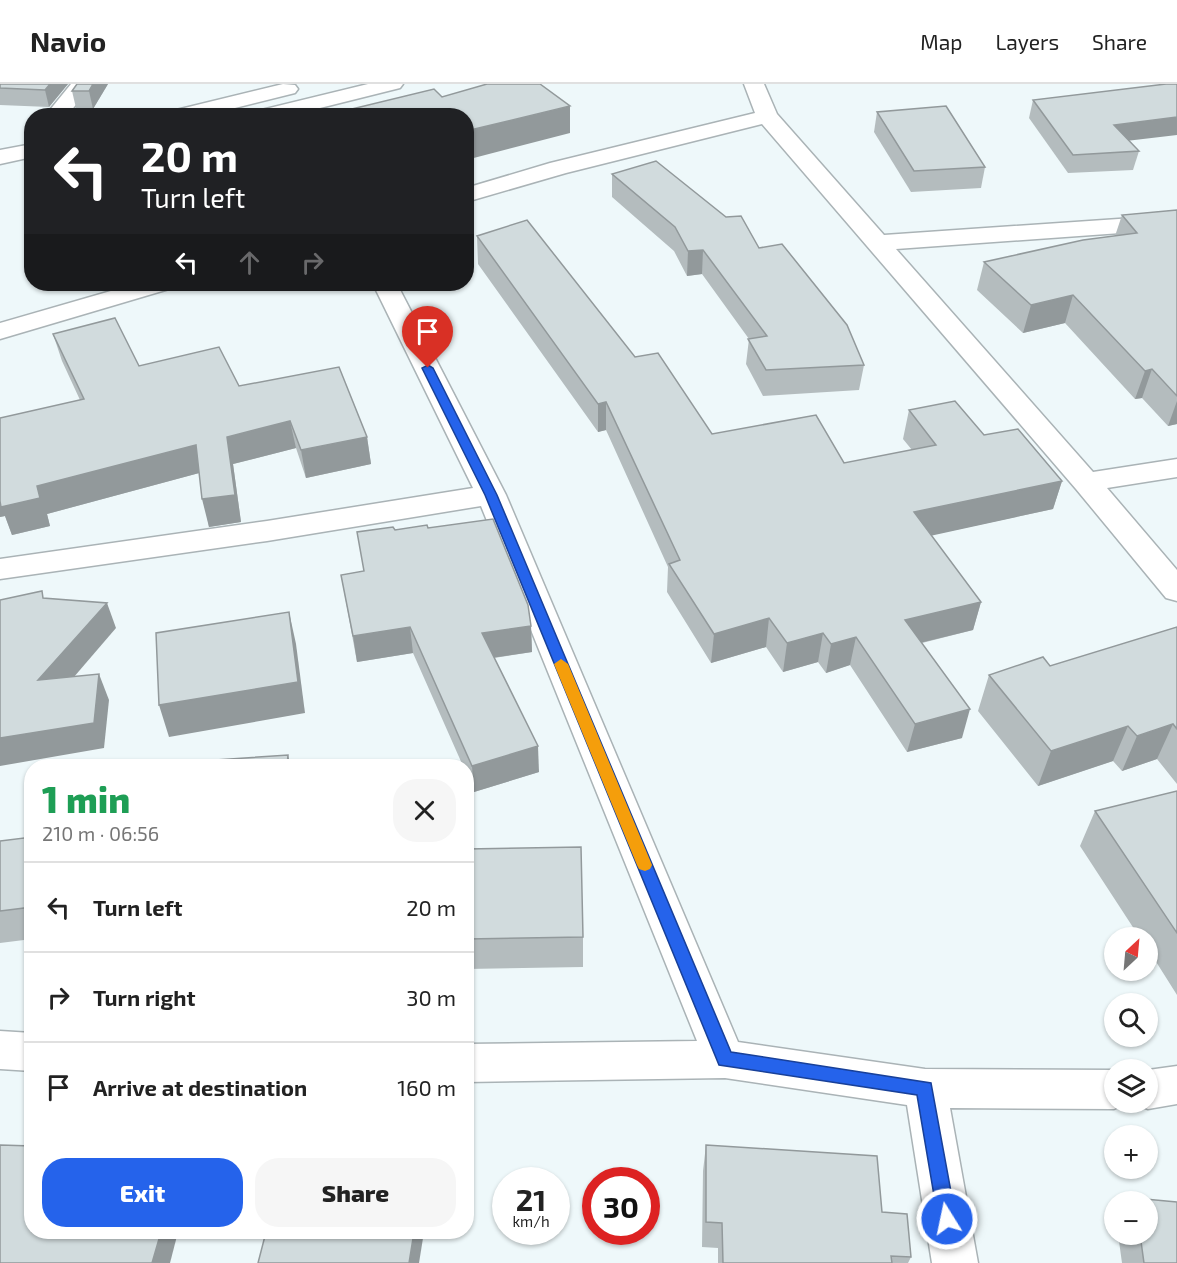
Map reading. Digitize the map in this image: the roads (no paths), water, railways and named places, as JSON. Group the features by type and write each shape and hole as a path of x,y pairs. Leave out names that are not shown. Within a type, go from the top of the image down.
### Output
{"street":[{"path":"62,108 82,84"},
{"path":"208,108 307,84"},
{"path":"293,108 393,84"},
{"path":"754,84 767,116 1086,482 1177,590"},
{"path":"474,193 558,168 767,116"},
{"path":"0,158 24,152"},
{"path":"0,177 24,172"},
{"path":"879,243 1177,222"},
{"path":"0,331 136,291"},
{"path":"389,291 491,495 725,1059"},
{"path":"1086,482 1177,468"},
{"path":"0,569 267,531 491,495"},
{"path":"0,1050 24,1052"},
{"path":"474,1063 725,1059 925,1088 1104,1089"},
{"path":"1158,1088 1177,1085"},
{"path":"925,1088 955,1263"}]}
